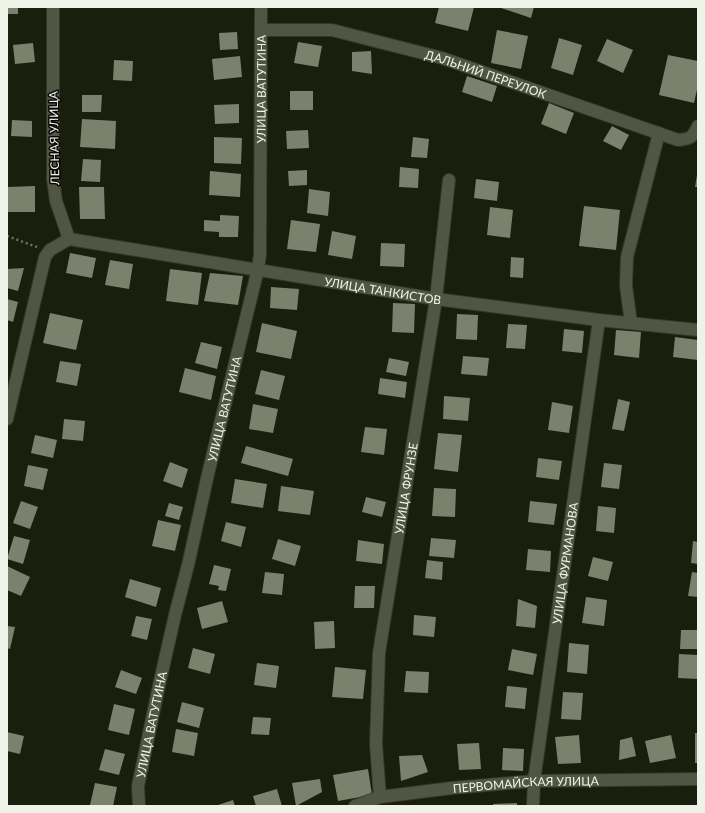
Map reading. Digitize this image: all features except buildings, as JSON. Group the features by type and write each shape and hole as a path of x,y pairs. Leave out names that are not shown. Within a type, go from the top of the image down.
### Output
{"street":[{"name":"ЛЕСНАЯ УЛИЦА","path":"53,7 54,179 56,201 69,238"},
{"name":"УЛИЦА ВАТУТИНА","path":"139,805 138,786 173,622 189,561 208,474 258,269 260,246 261,7"},
{"name":"ДАЛЬНИЙ ПЕРЕУЛОК","path":"261,30 332,30 442,58 678,140 689,139 694,135 698,126"},
{"path":"631,323 626,286 627,258 660,133"},
{"name":"УЛИЦА ФРУНЗЕ","path":"380,797 376,744 378,653 436,299 449,180"},
{"path":"7,419 45,257 50,250 69,238"},
{"name":"УЛИЦА ТАНКИСТОВ","path":"69,238 436,299 599,320 698,330"},
{"name":"УЛИЦА ФУРМАНОВА","path":"533,806 534,781 599,320"},
{"name":"ПЕРВОМАЙСКАЯ УЛИЦА","path":"355,806 380,797 452,788 534,781 698,779"}],"path":[{"path":"7,236 50,250"}]}
